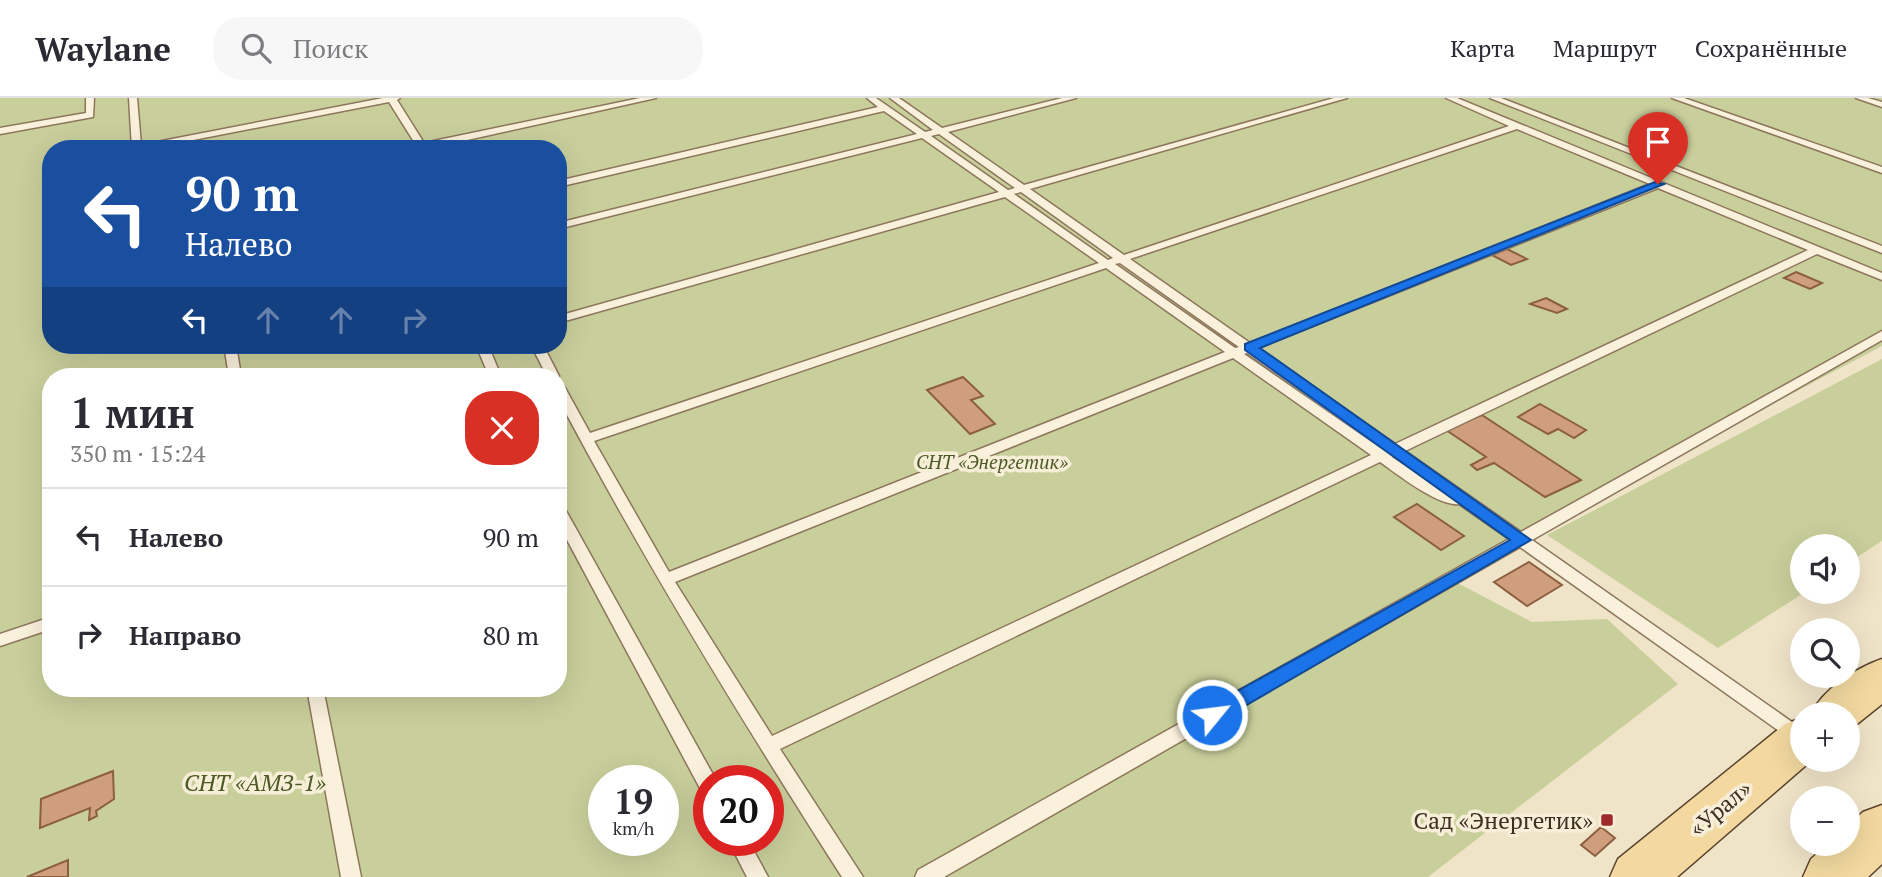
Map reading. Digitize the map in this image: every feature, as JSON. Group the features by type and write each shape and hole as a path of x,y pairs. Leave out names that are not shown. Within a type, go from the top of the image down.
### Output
{"main road":[{"path":"1851,702 1882,678"},
{"name":"«Урал»","path":"1637,877 1790,748"},
{"path":"1830,877 1882,829"}],"lane":[{"path":"0,131 90,115 90,98"},
{"path":"134,98 137,140"},
{"path":"178,140 393,98 418,140"},
{"path":"455,140 652,98"},
{"path":"871,98 890,103 942,130 1790,729"},
{"path":"567,224 1072,98"},
{"path":"567,317 1343,98"},
{"path":"1450,98 1882,277"},
{"path":"1494,98 1882,250"},
{"path":"1676,98 1882,170"},
{"path":"1860,98 1882,105"},
{"path":"890,103 924,135 1418,482 1497,522"},
{"path":"567,182 890,103"},
{"path":"585,439 1517,126"},
{"path":"667,579 1658,184"},
{"path":"768,746 1817,250"},
{"path":"925,877 1882,335"},
{"path":"567,404 667,579 768,746 853,877"},
{"path":"567,526 698,765"},
{"path":"0,640 42,625"},
{"path":"317,697 351,877"},
{"path":"747,856 758,877"}],"green space":[{"name":"СНТ «Энергетик»","path":"0,98 1882,98 1882,346 1446,577 1532,622 1607,619 1678,684 1428,877 0,877"},
{"path":"1882,359 1882,541 1860,555 1860,534 1790,534 1790,602 1718,648 1547,535"}],"building":[{"path":"1507,249 1527,259 1511,265 1492,255"},
{"path":"1796,272 1822,283 1810,289 1784,278"},
{"path":"1546,298 1567,309 1557,313 1530,304"},
{"path":"963,377 983,396 971,400 995,424 970,434 927,390"},
{"path":"1540,404 1586,430 1574,438 1558,429 1548,434 1518,417"},
{"path":"1482,415 1581,480 1545,497 1494,463 1477,470 1471,465 1486,457 1446,430"},
{"path":"1417,504 1464,536 1441,550 1394,517"},
{"path":"1529,562 1562,585 1527,606 1494,582"},
{"path":"113,771 114,799 96,811 97,816 89,820 90,808 40,828 41,799"},
{"path":"1601,827 1615,838 1595,856 1581,845"},
{"path":"68,860 68,877 27,877"}],"place":[{"name":"Сад «Энергетик»","path":"1607,820"}],"route":[{"path":"1212,715 1523,540 1250,347 1658,184"}],"park label":[{"name":"СНТ «АМЗ-1»","path":"255,782"}]}
